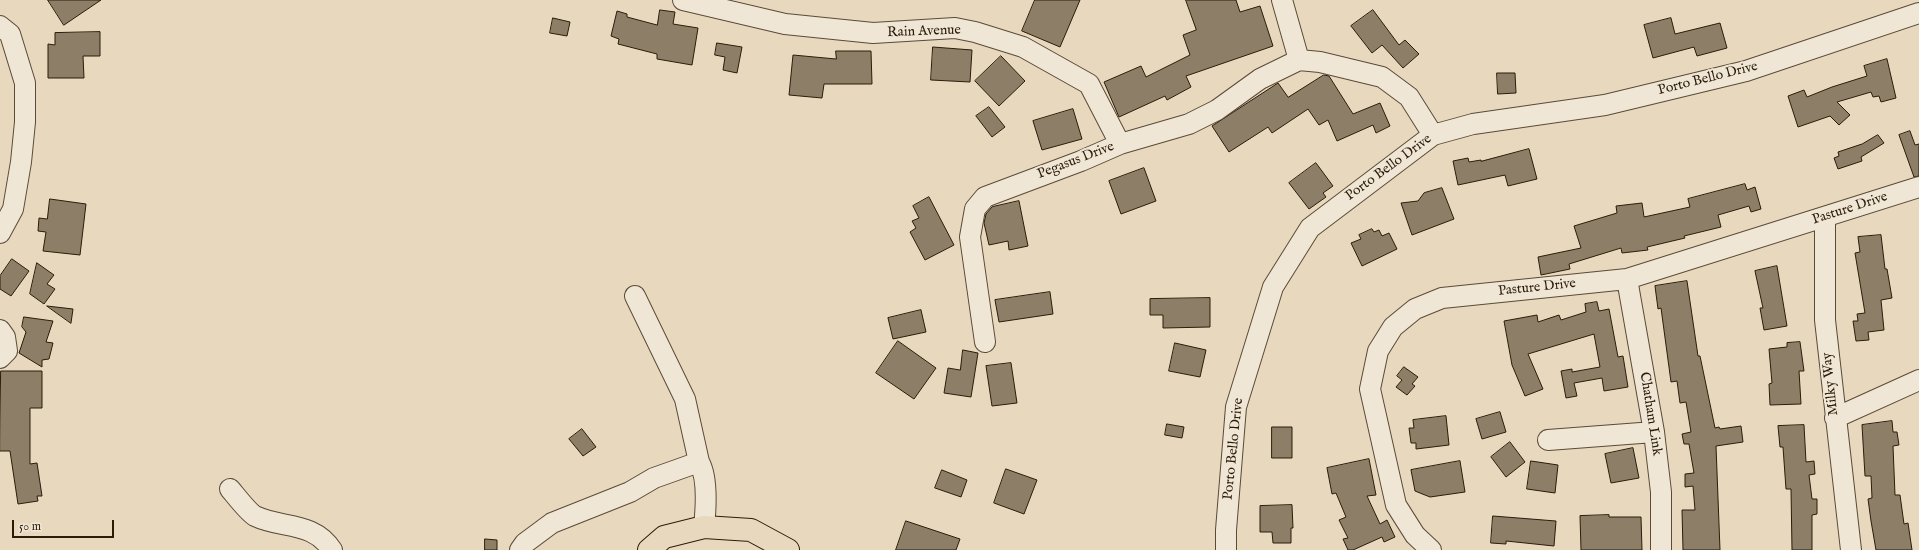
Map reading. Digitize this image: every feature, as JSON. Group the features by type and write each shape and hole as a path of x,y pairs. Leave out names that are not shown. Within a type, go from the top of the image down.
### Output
{"main road":[{"path":"648,550 664,537 704,527 751,530 788,550"}],"street":[{"name":"Rain Avenue","path":"683,0 785,24 873,34 955,28 974,32 1023,47 1089,84 1120,144"},
{"path":"1282,0 1299,60 1320,62 1382,77 1409,97 1432,135"},
{"name":"Porto Bello Drive","path":"1226,550 1226,530 1236,407 1272,287 1310,228 1432,135 1473,124 1605,105 1746,71 1919,13"},
{"path":"0,26 10,34 24,83 25,122 21,162 13,209 0,234"},
{"name":"Pegasus Drive","path":"985,342 970,237 975,209 985,197 1081,161 1120,144 1189,124 1217,110 1260,79 1299,60"},
{"name":"Pasture Drive","path":"1431,550 1415,535 1396,505 1370,389 1378,351 1393,327 1415,309 1442,298 1627,279 1919,187"},
{"name":"Milky Way","path":"1825,217 1825,320 1851,550"},
{"name":"Chatham Link","path":"1627,279 1654,432 1662,492 1662,550"},
{"path":"635,296 685,399 699,462 704,470 706,508 704,527"},
{"path":"0,330 5,337 7,351 0,358"},
{"path":"1835,418 1919,380"},
{"path":"1548,440 1654,432"},
{"path":"520,550 525,543 552,523 630,492 654,478 699,462"},
{"path":"230,489 254,516 311,531 328,544 332,550"}],"building":[{"path":"48,0 101,0 64,25"},
{"path":"1035,0 1080,0 1060,47 1022,31"},
{"path":"1186,0 1236,0 1240,12 1260,6 1273,46 1186,76 1191,87 1167,100 1165,96 1119,117 1104,82 1141,66 1146,77 1190,55 1183,35 1196,30"},
{"path":"660,10 675,12 673,24 698,28 692,65 657,59 657,54 618,44 619,39 611,36 617,11 627,14 627,17 657,25"},
{"path":"1373,10 1399,45 1405,40 1419,54 1403,68 1382,45 1372,53 1351,26"},
{"path":"553,18 570,22 567,36 550,33"},
{"path":"1671,18 1675,34 1720,23 1727,48 1697,56 1694,47 1653,58 1644,25"},
{"path":"100,32 100,56 83,56 84,78 48,78 48,44 55,45 55,33"},
{"path":"717,43 742,47 737,73 723,70 725,57 715,55"},
{"path":"933,47 972,50 970,82 931,80"},
{"path":"836,51 871,51 872,84 824,84 822,98 789,95 793,55 836,59"},
{"path":"1001,56 1025,81 999,106 975,81"},
{"path":"1887,59 1896,98 1881,102 1879,96 1873,97 1871,92 1837,102 1850,115 1839,125 1830,116 1798,127 1788,96 1804,90 1807,97 1867,76 1864,66"},
{"path":"1497,73 1515,73 1516,93 1498,94"},
{"path":"1324,75 1329,76 1353,114 1380,103 1390,126 1376,133 1373,125 1337,141 1328,120 1319,125 1308,109 1272,133 1268,127 1229,152 1212,126 1278,83 1288,97"},
{"path":"989,107 1005,127 992,137 976,116"},
{"path":"1073,109 1082,139 1042,150 1033,121"},
{"path":"1910,131 1915,145 1919,144 1919,176 1914,177 1899,135"},
{"path":"1878,135 1884,143 1861,157 1862,161 1838,169 1834,158 1839,156 1838,152 1862,144"},
{"path":"1529,149 1537,179 1508,186 1505,175 1458,185 1453,161 1468,158 1469,162 1481,161"},
{"path":"1316,163 1333,186 1323,193 1326,197 1309,209 1289,183"},
{"path":"1144,168 1156,201 1121,214 1109,181"},
{"path":"1745,184 1747,190 1755,187 1761,209 1751,212 1749,206 1718,215 1721,227 1684,236 1685,238 1647,247 1648,250 1622,253 1621,248 1569,264 1570,269 1541,275 1538,257 1581,248 1574,226 1617,213 1616,206 1642,203 1644,217 1690,207 1688,199"},
{"path":"1442,188 1454,219 1412,235 1401,203 1418,201 1424,193"},
{"path":"929,197 954,245 925,260 910,232 916,228 912,221 919,218 913,206"},
{"path":"50,199 86,204 80,255 43,251 46,232 38,231 39,218 47,219"},
{"path":"1019,201 1028,246 1009,250 1008,241 989,245 984,223 986,214 992,207"},
{"path":"1372,229 1374,232 1379,230 1382,236 1389,233 1397,249 1362,266 1351,243 1361,239 1359,235"},
{"path":"1881,235 1885,269 1887,269 1892,298 1881,300 1884,330 1868,332 1869,340 1856,341 1853,321 1858,321 1857,314 1865,313 1855,253 1860,252 1858,237"},
{"path":"12,259 29,271 11,296 0,289 0,276"},
{"path":"37,263 54,275 47,284 55,289 44,304 30,294"},
{"path":"1777,266 1787,326 1764,330 1760,308 1763,308 1755,271"},
{"path":"1687,281 1698,356 1700,356 1715,428 1719,427 1720,429 1741,426 1743,442 1716,446 1720,550 1683,550 1682,510 1695,510 1693,486 1685,487 1685,474 1694,473 1689,444 1684,444 1682,434 1691,432 1686,402 1680,403 1677,381 1671,382 1661,308 1658,309 1655,286"},
{"path":"1050,292 1053,314 999,322 995,300"},
{"path":"1210,298 1210,327 1163,328 1163,315 1150,315 1150,299"},
{"path":"1597,302 1599,311 1609,309 1618,357 1623,356 1628,387 1604,391 1602,378 1574,383 1577,396 1566,398 1561,371 1572,369 1572,372 1600,367 1594,334 1528,354 1543,389 1525,396 1512,365 1504,321 1537,315 1538,322 1559,315 1561,320 1586,312 1585,304"},
{"path":"47,306 73,309 71,323"},
{"path":"921,310 926,332 893,339 888,318"},
{"path":"24,317 53,321 46,342 53,343 49,359 42,360 42,367 19,353 26,332 22,327"},
{"path":"898,341 936,368 914,399 876,373"},
{"path":"1800,342 1804,371 1799,371 1801,404 1770,405 1769,384 1772,383 1769,349 1787,347 1787,343"},
{"path":"1175,343 1206,350 1200,377 1169,371"},
{"path":"963,350 978,353 971,397 944,393 948,368 960,370"},
{"path":"1011,363 1017,403 992,406 986,366"},
{"path":"1404,367 1418,377 1412,384 1415,386 1407,395 1396,387 1402,380 1397,376"},
{"path":"1,371 42,371 42,408 30,408 30,464 37,463 42,496 37,496 38,501 18,504 10,451 0,451"},
{"path":"1500,412 1506,432 1482,439 1476,419"},
{"path":"1446,416 1449,445 1416,449 1416,443 1411,443 1409,428 1414,428 1413,420"},
{"path":"1892,421 1893,432 1897,432 1899,445 1893,446 1895,495 1900,495 1904,524 1908,523 1912,550 1876,550 1871,521 1868,499 1872,498 1871,476 1865,476 1862,425"},
{"path":"1167,424 1184,427 1182,438 1165,435"},
{"path":"1804,425 1806,462 1814,461 1815,474 1809,475 1812,499 1817,499 1817,514 1812,515 1812,550 1792,550 1791,489 1786,489 1783,447 1780,447 1778,426"},
{"path":"1272,427 1292,427 1292,458 1272,458"},
{"path":"582,429 596,447 583,456 569,439"},
{"path":"1510,442 1525,462 1506,477 1491,457"},
{"path":"1633,448 1639,478 1611,483 1605,454"},
{"path":"1369,459 1376,495 1367,496 1380,524 1387,520 1395,537 1384,542 1382,537 1353,550 1348,550 1343,539 1348,538 1339,520 1346,517 1336,493 1332,494 1327,468"},
{"path":"1460,461 1465,492 1430,497 1415,491 1411,470"},
{"path":"1531,461 1558,465 1555,493 1527,489"},
{"path":"1006,469 1037,480 1024,514 994,503"},
{"path":"942,470 967,480 961,497 935,488"},
{"path":"1292,505 1293,528 1291,528 1291,543 1273,543 1272,532 1260,532 1260,506"},
{"path":"1609,515 1609,517 1641,517 1642,550 1581,550 1580,516"},
{"path":"1493,516 1556,521 1554,546 1506,541 1506,544 1491,543"},
{"path":"906,521 960,539 956,550 896,550"},
{"path":"485,539 497,540 497,550 485,550"}]}
